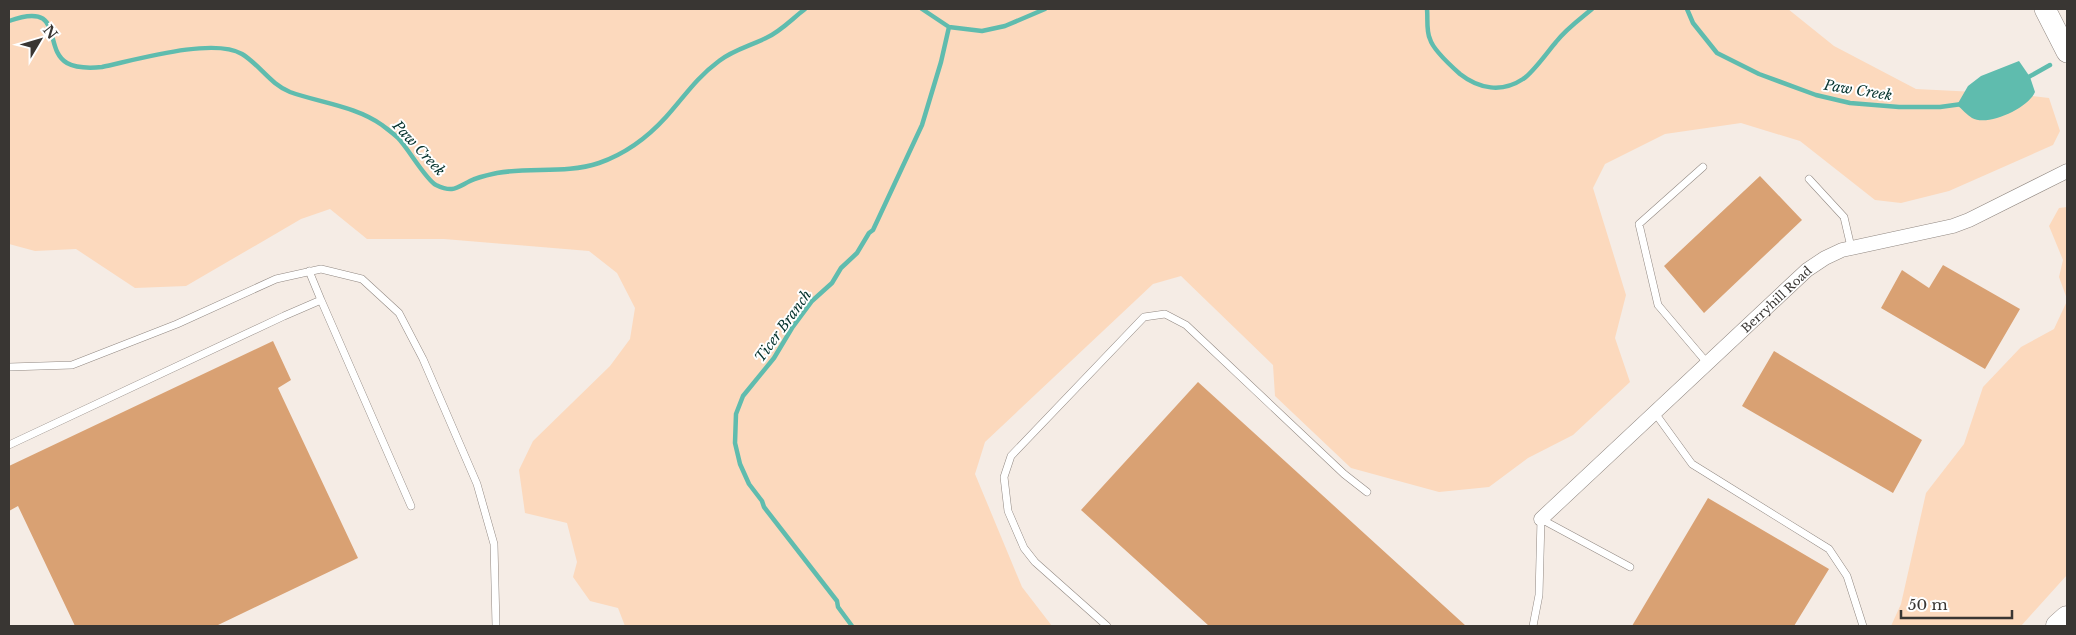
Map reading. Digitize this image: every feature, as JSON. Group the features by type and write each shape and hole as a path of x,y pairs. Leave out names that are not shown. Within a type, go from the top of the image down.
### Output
{"highway":[{"path":"2058,626 2067,618"}],"main road":[{"path":"2045,9 2067,52"}],"street":[{"name":"Berryhill Road","path":"1542,519 1808,270 1825,258 1851,247 1953,226 1969,220 2067,171"}],"lane":[{"path":"1703,167 1639,224 1658,305 1708,364"},
{"path":"1809,179 1844,217 1851,247"},
{"path":"9,367 72,365 177,324 276,279 308,271 320,269 362,279 399,313 423,359 477,484 494,544 496,626"},
{"path":"308,271 411,506"},
{"path":"9,445 321,300"},
{"path":"1107,626 1035,562 1024,548 1008,511 1004,477 1011,456 1144,317 1165,314 1186,326 1344,474 1367,492"},
{"path":"1654,413 1692,464 1828,549 1847,576 1863,626"},
{"path":"1533,626 1539,595 1542,519 1630,567"}],"shaded area":[{"path":"9,9 1788,9 1834,46 1916,89 2016,94 2049,98 2060,131 2053,145 1949,191 1901,203 1875,200 1800,141 1741,123 1665,134 1605,164 1593,188 1626,295 1615,338 1630,382 1573,435 1528,458 1489,487 1439,492 1351,468 1275,396 1273,365 1181,276 1153,284 985,442 975,474 1022,587 1052,626 625,626 618,608 590,601 573,577 577,562 567,523 525,513 519,470 533,441 610,366 630,339 635,308 617,273 589,251 444,239 367,239 330,209 301,219 186,286 135,288 76,249 35,251 9,244"},
{"path":"2067,207 2067,299 2059,277 2063,260 2049,226 2059,208"},
{"path":"2067,301 2067,575 2021,626 1891,626 1901,604 1926,493 1964,444 1983,387 2021,347 2054,329"}],"water":[{"path":"2019,61 2030,77 2035,92 2031,98 2016,110 1997,118 1979,120 1970,117 1957,105 1968,86 1981,76"}],"building":[{"path":"1760,176 1802,220 1704,313 1664,266"},
{"path":"1943,265 2020,309 1985,369 1881,308 1902,270 1929,288"},
{"path":"273,341 291,380 278,388 358,558 216,626 75,626 18,506 9,511 9,466"},
{"path":"1774,351 1922,440 1893,493 1742,406"},
{"path":"1198,382 1466,626 1209,626 1081,510"},
{"path":"1708,498 1829,569 1794,626 1632,626"}],"waterway":[{"name":"Paw Creek","path":"9,21 27,16 39,17 46,21 55,48 60,56 67,63 79,67 102,67 174,51 213,48 229,49 242,54 283,89 361,113 382,125 398,138 432,182 451,189 476,178 497,173 574,168 599,163 618,155 651,132 697,81 724,57 771,35 805,9"},
{"name":"Paw Creek","path":"922,9 949,27 982,31 1005,26 1045,9"},
{"name":"Paw Creek","path":"1427,9 1429,36 1443,58 1467,79 1483,86 1499,88 1515,83 1527,76 1560,37 1592,9"},
{"name":"Paw Creek","path":"1687,9 1693,23 1717,53 1759,74 1816,95 1850,103 1899,107 1940,107 1962,104"},
{"name":"Ticer Branch","path":"852,626 838,607 837,601 764,507 762,501 749,484 740,464 735,443 736,414 743,396 774,358 792,328 812,301 832,283 841,268 857,253 869,233 873,230 922,125 941,62 949,27"},
{"name":"Paw Creek","path":"2025,79 2050,65"}]}
